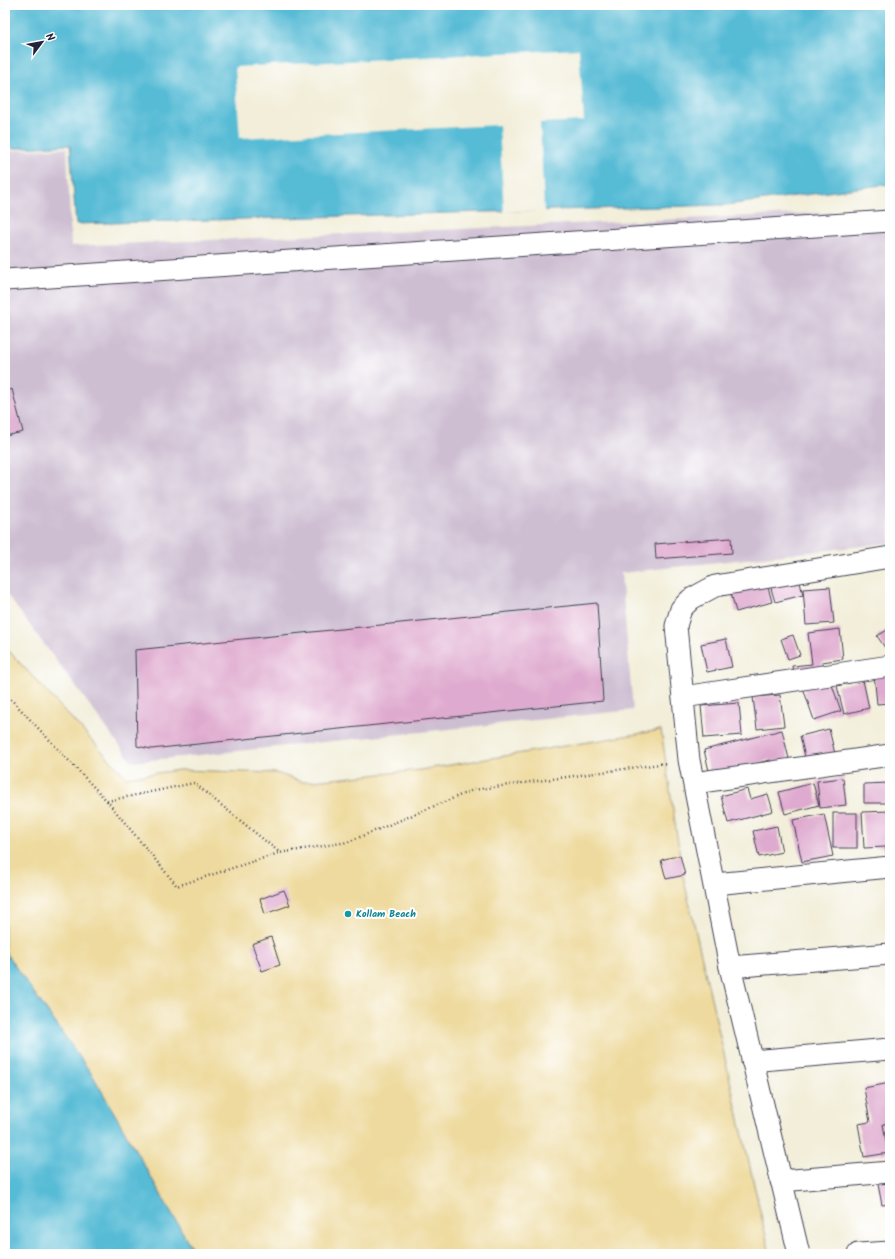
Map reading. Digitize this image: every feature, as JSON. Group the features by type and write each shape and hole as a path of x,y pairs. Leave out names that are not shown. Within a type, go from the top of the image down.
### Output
{"street":[{"path":"5,280 890,221"},
{"path":"799,1254 730,967 689,760 676,626 681,609 690,599 715,586 890,557"},
{"path":"683,697 890,666"},
{"path":"694,783 890,755"},
{"path":"714,884 890,867"},
{"path":"730,967 890,954"},
{"path":"752,1061 890,1049"},
{"path":"781,1181 890,1172"},
{"path":"858,1254 890,1252"}],"path":[{"path":"5,693 107,801 177,886 279,853 348,842 473,790 689,760"},
{"path":"107,801 194,783 279,853"}],"shaded area":[{"path":"67,148 71,246 890,210 890,543 621,573 633,710 132,762 5,592 5,151"}],"sand":[{"name":"Kollam Beach","path":"5,647 126,777 180,770 276,773 303,782 420,770 661,730 683,876 770,1254 195,1254 93,1076 5,952"}],"water":[{"path":"5,5 890,5 890,184 726,205 76,224 70,145 5,149"},
{"path":"5,952 93,1076 195,1254 5,1254"}],"pier":[{"path":"579,49 584,121 540,123 544,211 504,212 499,125 240,138 235,67"}],"building":[{"path":"12,389 23,432 5,436 5,391"},
{"path":"731,538 732,553 656,559 655,544"},
{"path":"799,578 803,595 775,602 770,585"},
{"path":"767,583 772,602 736,612 731,593"},
{"path":"830,587 834,623 806,625 803,589"},
{"path":"597,603 603,701 151,749 137,746 135,650"},
{"path":"840,629 843,659 822,662 824,677 794,680 792,666 812,664 808,633"},
{"path":"889,629 890,651 888,652 877,636"},
{"path":"793,635 800,655 788,659 781,639"},
{"path":"726,639 732,667 707,672 701,644"},
{"path":"890,672 890,703 877,704 874,673"},
{"path":"830,679 841,711 814,720 803,688"},
{"path":"863,680 869,708 844,714 837,686"},
{"path":"780,695 784,726 757,729 753,697"},
{"path":"739,703 742,735 704,738 701,706"},
{"path":"829,729 835,754 806,761 800,736"},
{"path":"782,730 790,763 772,768 770,760 710,775 704,750"},
{"path":"843,778 846,805 820,808 817,781"},
{"path":"813,783 819,805 785,814 779,792"},
{"path":"890,783 890,803 864,803 864,784"},
{"path":"747,789 750,799 768,794 773,811 728,823 721,796"},
{"path":"890,811 890,853 886,853 886,847 864,848 862,812"},
{"path":"833,813 857,813 857,848 833,848"},
{"path":"824,814 833,856 802,862 793,820"},
{"path":"777,826 782,852 759,857 753,831"},
{"path":"680,855 685,875 666,879 661,860"},
{"path":"284,890 290,905 265,914 260,899"},
{"path":"271,937 280,965 262,971 252,944"},
{"path":"890,1083 890,1123 883,1124 888,1153 864,1157 858,1124 870,1122 864,1088"},
{"path":"890,1177 890,1204 882,1205 877,1179"}],"place":[{"name":"Kollam Beach","path":"348,914"}]}
